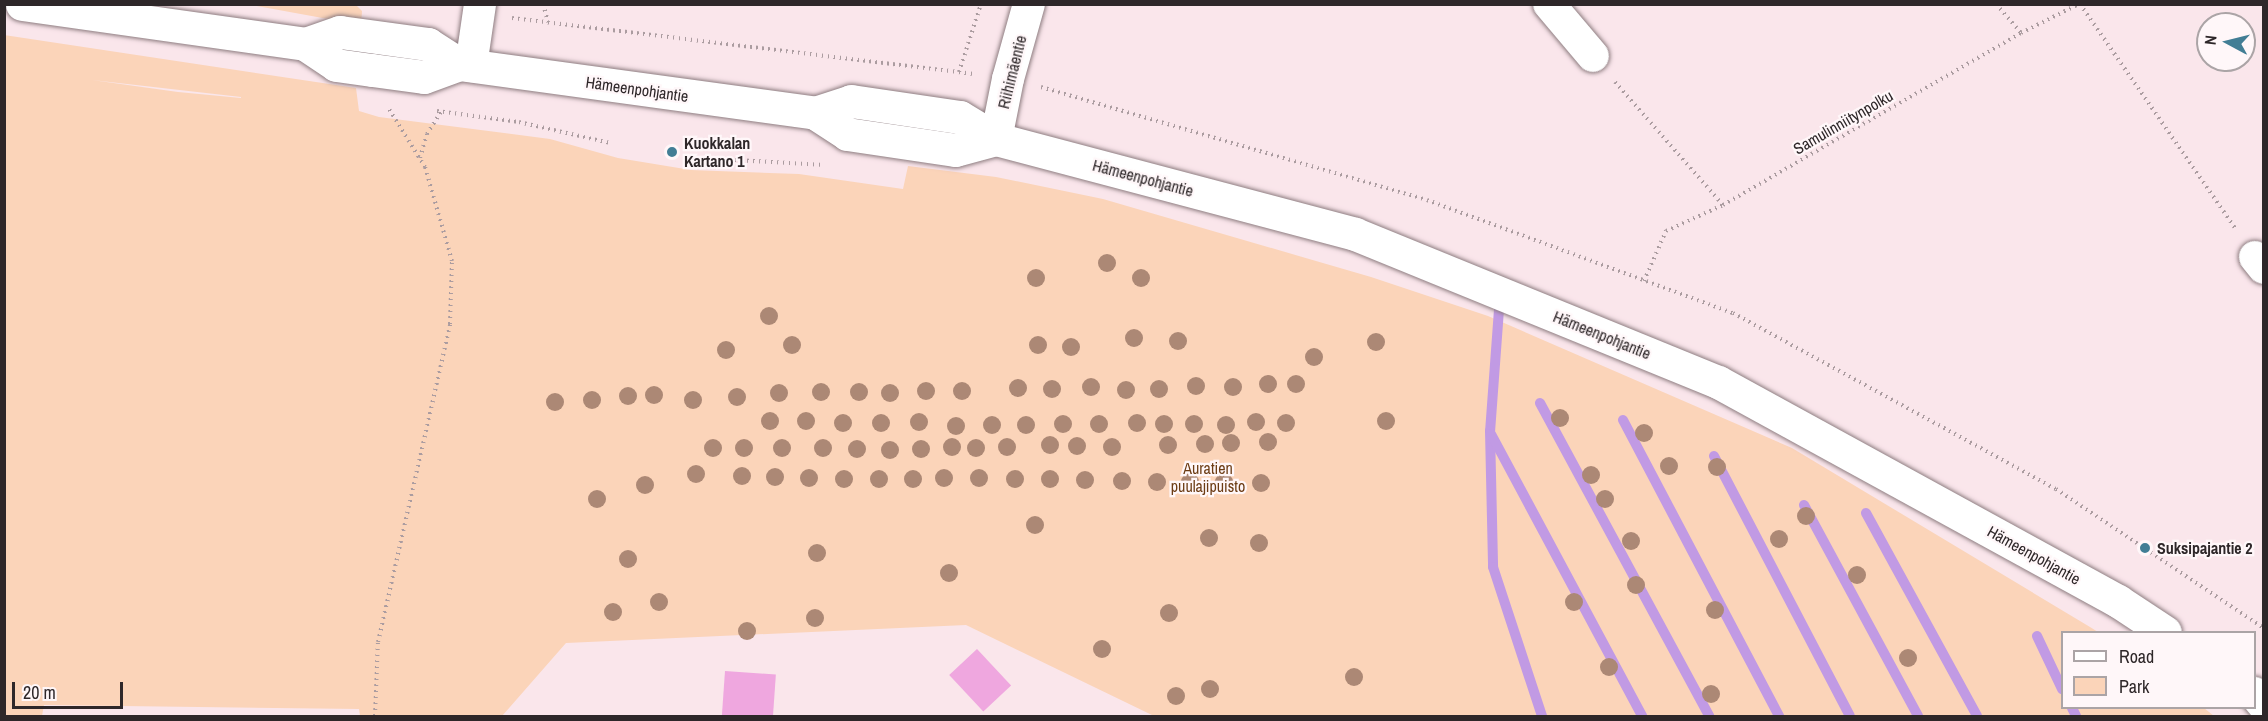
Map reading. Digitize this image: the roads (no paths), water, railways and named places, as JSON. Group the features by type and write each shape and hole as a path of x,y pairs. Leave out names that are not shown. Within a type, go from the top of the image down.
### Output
{"main road":[{"name":"Hämeenpohjantie","path":"22,4 305,44 336,65 372,70 424,77 465,65 815,113 847,134 955,150 996,139 1355,234 1718,382 2118,601 2162,631"}],"street":[{"path":"465,65 480,4"},
{"name":"Riihimäentie","path":"996,139 1008,79 1029,4"},
{"path":"1549,4 1593,56"}],"waterway":[{"path":"1500,296 1490,431 1493,567 1542,716"},
{"path":"1540,403 1709,716"},
{"path":"1623,420 1779,716"},
{"path":"1491,434 1642,716"},
{"path":"1714,456 1850,716"},
{"path":"1804,505 1918,716"},
{"path":"1866,513 1977,716"},
{"path":"2037,636 2061,687"},
{"path":"2072,709 2076,716"}],"place":[{"name":"Kuokkalan Kartano 1","path":"672,152"},
{"name":"Suksipajantie 2","path":"2145,548"}],"park label":[{"name":"Auratien puulajipuisto","path":"1208,477"}]}
